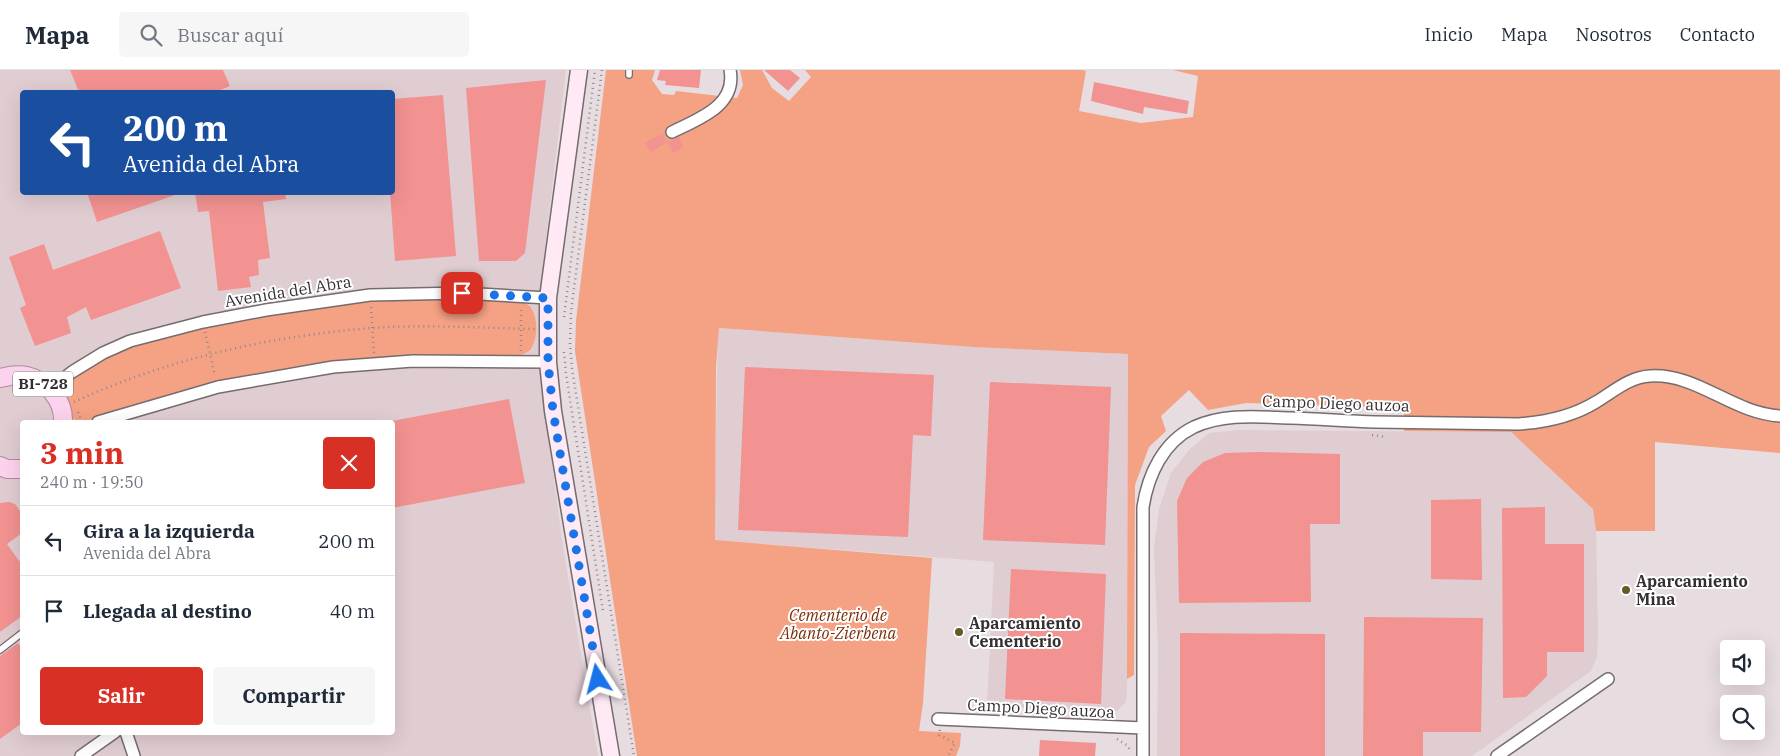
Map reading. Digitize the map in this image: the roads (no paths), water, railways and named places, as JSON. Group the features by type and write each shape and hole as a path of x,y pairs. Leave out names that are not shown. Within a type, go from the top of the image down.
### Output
{"main road":[{"name":"BI-728","path":"0,378 13,375 27,376 39,381 50,389 59,402 63,420"},
{"path":"0,466 7,469 20,469"}],"street":[{"path":"579,70 548,298 548,362 553,411 611,756"},
{"path":"672,132 716,109 728,96 730,70"},
{"name":"Avenida del Abra","path":"50,389 72,372 103,353 130,340 203,322 316,301 370,295 462,293 548,298"},
{"path":"105,420 218,387 293,373 375,363 466,360 548,362"},
{"name":"Campo Diego auzoa","path":"1142,756 1143,507 1152,472 1165,451 1193,428 1215,420 1249,416 1384,422 1519,424 1540,422 1575,412 1595,403 1616,388 1648,376 1666,376 1687,380 1728,401 1770,416 1780,416"},
{"path":"1497,756 1608,679"},
{"name":"Campo Diego auzoa","path":"939,724 1143,728"},
{"path":"81,756 111,735"},
{"path":"127,735 134,756"}],"lane":[{"path":"0,650 20,635"}],"place":[{"name":"Aparcamiento Mina","path":"1626,590"},
{"name":"Aparcamiento Cementerio","path":"959,632"}],"park label":[{"name":"Cementerio de Abanto-Zierbena","path":"838,624"}]}
